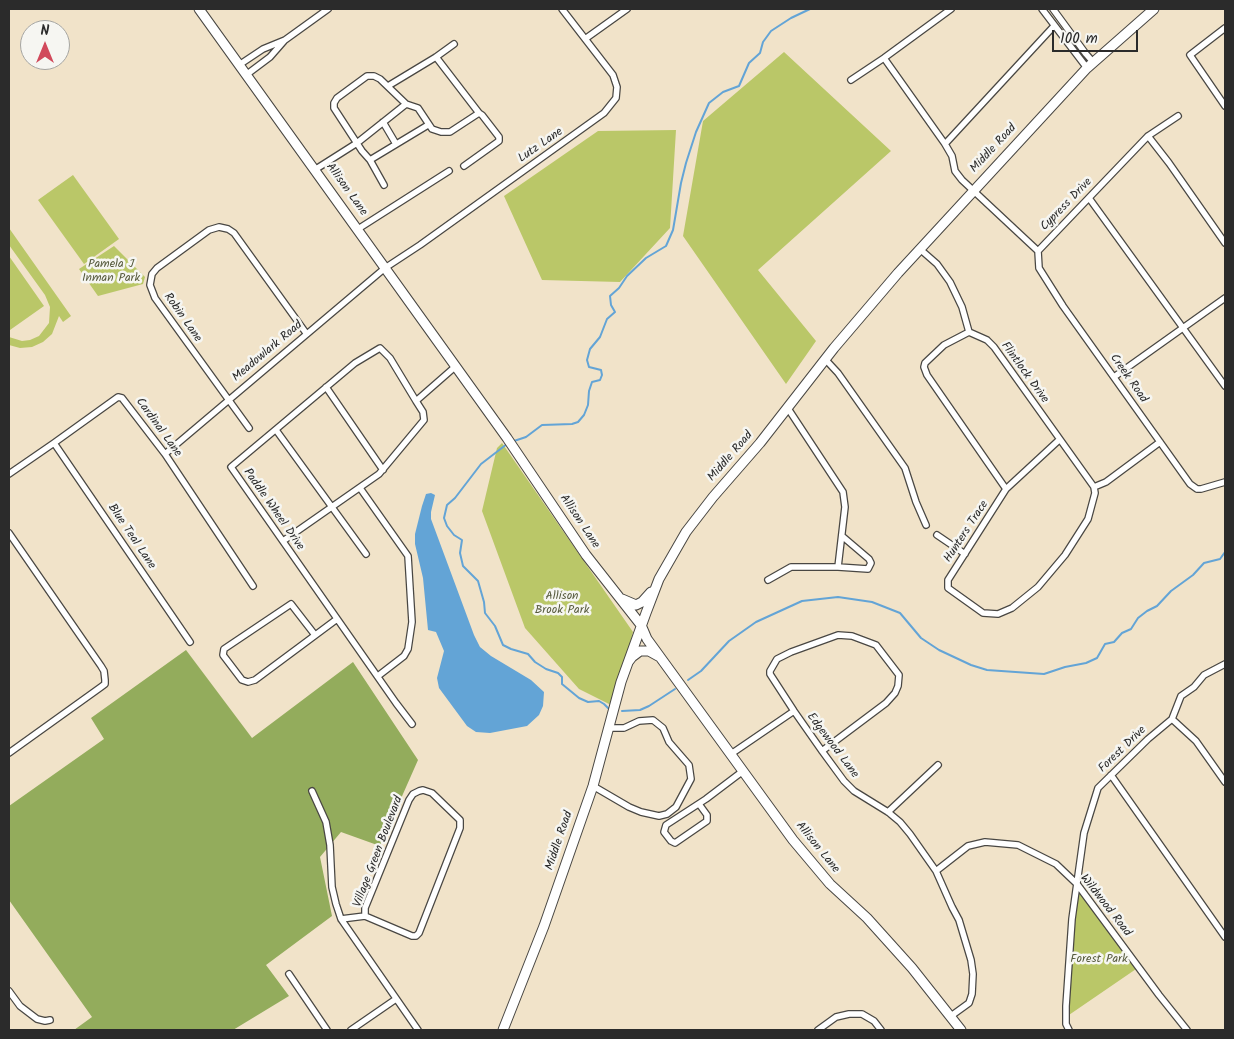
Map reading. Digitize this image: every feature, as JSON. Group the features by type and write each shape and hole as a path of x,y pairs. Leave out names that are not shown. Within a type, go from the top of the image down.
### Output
{"main road":[{"name":"Allison Lane","path":"200,9 507,438 586,555 641,625 647,639 793,840 817,870 867,918 912,968 961,1030"},
{"name":"Middle Road","path":"503,1030 544,926 593,786 628,663 641,625 656,586 686,532 713,497 760,443 825,359 898,273 1090,65 1154,9"},
{"path":"620,598 636,605 648,597 656,586"},
{"path":"628,663 640,651 649,651 656,654 664,662"}],"street":[{"path":"246,75 270,57 285,40 328,9"},
{"name":"Lutz Lane","path":"385,268 604,113 616,98 617,87 613,75 562,9"},
{"path":"585,39 627,9"},
{"path":"851,80 952,9"},
{"path":"1042,9 1054,26 1090,65"},
{"path":"1053,9 1086,54 1090,65"},
{"path":"945,144 1054,26"},
{"path":"1225,28 1190,55 1225,106"},
{"path":"240,65 263,48 285,40"},
{"path":"388,86 454,44"},
{"path":"436,57 499,137 499,141 464,166"},
{"path":"884,58 945,144 952,156 955,170 962,180 1038,251"},
{"path":"384,185 370,160 334,108 337,98 367,76 374,76 388,86 406,104 418,108 432,129 450,132 479,112"},
{"path":"316,170 357,143 406,104"},
{"name":"Cypress Drive","path":"1038,251 1148,136 1178,116"},
{"path":"383,122 396,144"},
{"path":"370,160 428,125"},
{"path":"1148,136 1169,162 1225,244"},
{"path":"358,229 449,171"},
{"path":"1090,198 1225,386"},
{"name":"Robin Lane","path":"249,428 155,298 150,285 152,274 157,268 209,230 219,227 228,229 234,233 306,333"},
{"path":"921,250 937,264 950,282 962,307 969,332 944,345 925,363 926,375 1006,489"},
{"name":"Creek Road","path":"1038,251 1039,268 1193,487 1200,490 1225,482"},
{"name":"Meadowlark Road","path":"165,454 385,268"},
{"path":"1114,377 1225,298"},
{"name":"Flintlock Drive","path":"969,332 987,340 994,347 1094,487"},
{"name":"Paddle Wheel Drive","path":"412,724 231,467 355,362 380,348 390,358 416,401"},
{"path":"825,359 838,373 905,468 926,525"},
{"path":"283,541 383,470 424,420 424,412 416,401 456,366"},
{"path":"326,387 383,470"},
{"name":"Cardinal Lane","path":"9,474 120,397 125,400 165,454 253,586"},
{"path":"787,407 843,492 845,507 838,566"},
{"path":"276,430 366,554"},
{"name":"Hunters Trace","path":"1060,440 1006,489 948,580 948,588 983,613 998,614 1012,608 1038,587 1065,555 1088,519 1094,504 1094,487"},
{"path":"1094,487 1106,482 1160,442"},
{"name":"Blue Teal Lane","path":"54,444 190,642"},
{"path":"360,488 408,556 412,622 408,649 404,656 378,676"},
{"path":"9,533 105,676 105,684 9,753"},
{"path":"937,535 965,554"},
{"path":"768,580 791,566 838,566 867,570 871,562 842,536"},
{"path":"315,635 291,604 224,649 223,655 242,680 248,682 261,676 337,619"},
{"name":"Edgewood Lane","path":"822,751 886,703 896,693 899,675 876,645 843,634 791,652 777,659 770,671 772,678 794,711 822,751 854,791 888,812 910,834 936,871"},
{"path":"1225,664 1204,675 1194,687 1181,696 1172,718 1196,741 1225,782"},
{"path":"731,754 794,711"},
{"name":"Forest Drive","path":"1069,1030 1066,1024 1066,1006 1072,920 1084,834 1098,788 1172,718"},
{"path":"593,786 629,807 659,816 667,814 676,807 691,779 689,765 669,742 663,728 653,720 639,721 624,728 609,728"},
{"path":"888,812 938,765"},
{"path":"699,804 707,816 707,821 675,843 672,842 664,832 664,827 743,771"},
{"path":"1111,775 1225,937"},
{"name":"Village Green Boulevard","path":"341,919 365,916 412,936 416,936 419,933 460,828 460,820 432,793 423,790 412,794 365,908 365,916"},
{"name":"Village Green Boulevard","path":"312,791 326,822 330,845 332,887 341,919 418,1030"},
{"name":"Wildwood Road","path":"936,871 968,846 985,842 1018,845 1056,864 1077,884 1187,1030"},
{"path":"936,871 959,920 971,960 973,974 972,994 969,1003 951,1016"},
{"path":"289,974 327,1030"},
{"path":"9,991 20,1006 37,1019 50,1020"},
{"path":"351,1030 396,999"},
{"path":"818,1030 836,1017 849,1014 862,1014 874,1022 881,1030"}],"green space":[{"path":"784,52 891,151 758,270 816,341 786,384 683,236 703,121"},
{"path":"676,130 670,228 620,282 542,280 504,196 598,131"},
{"path":"73,175 119,239 84,264 38,200"},
{"path":"9,228 71,316 63,322 59,316 52,334 43,342 32,347 20,348 9,345 9,337 22,341 39,336 49,323 50,307 45,295 9,245"},
{"name":"Pamela J Inman Park","path":"114,246 145,277 143,284 98,296 79,269"},
{"path":"9,256 44,306 10,330 9,329"},
{"name":"Allison Brook Park","path":"502,443 633,632 615,707 579,689 525,628 482,511 497,448"},
{"path":"186,650 252,738 353,662 418,760 380,846 341,832 320,857 332,916 266,965 289,996 233,1030 74,1030 92,1017 9,900 9,806 104,739 91,718"},
{"name":"Forest Park","path":"1077,884 1139,967 1066,1017"}],"water":[{"path":"431,493 435,495 431,519 480,647 491,656 531,680 544,692 543,706 539,715 527,726 490,733 476,732 467,726 439,688 437,678 444,651 436,632 428,630 423,578 415,544 415,534 422,506 426,494"}],"waterway":[{"path":"514,441 526,437 542,425 572,424 578,422 584,415 588,405 592,382 600,380 602,375 601,370 589,367 587,360 590,349 600,337 607,319 615,312 611,305 610,296 646,258 666,246 673,230 686,163 696,132 709,103 723,92 739,86 749,63 760,53 763,42 771,31 810,9"},
{"path":"507,444 481,464 455,498 447,505 444,518 447,526 454,535 462,540 460,553 463,566 478,581 485,613 495,626 503,645 528,654 535,662 546,669 558,673 562,677 562,684 579,698 588,702 599,701 608,708"},
{"path":"688,680 701,671 729,641 756,622 802,601 838,597 872,602 900,613 921,638 939,650 971,665 987,670 1044,674 1086,663 1097,658 1105,644 1114,642 1122,633 1131,629 1138,618 1157,606 1171,591 1193,575 1204,563 1220,559 1225,552"},
{"path":"622,711 640,710 675,689"}]}
